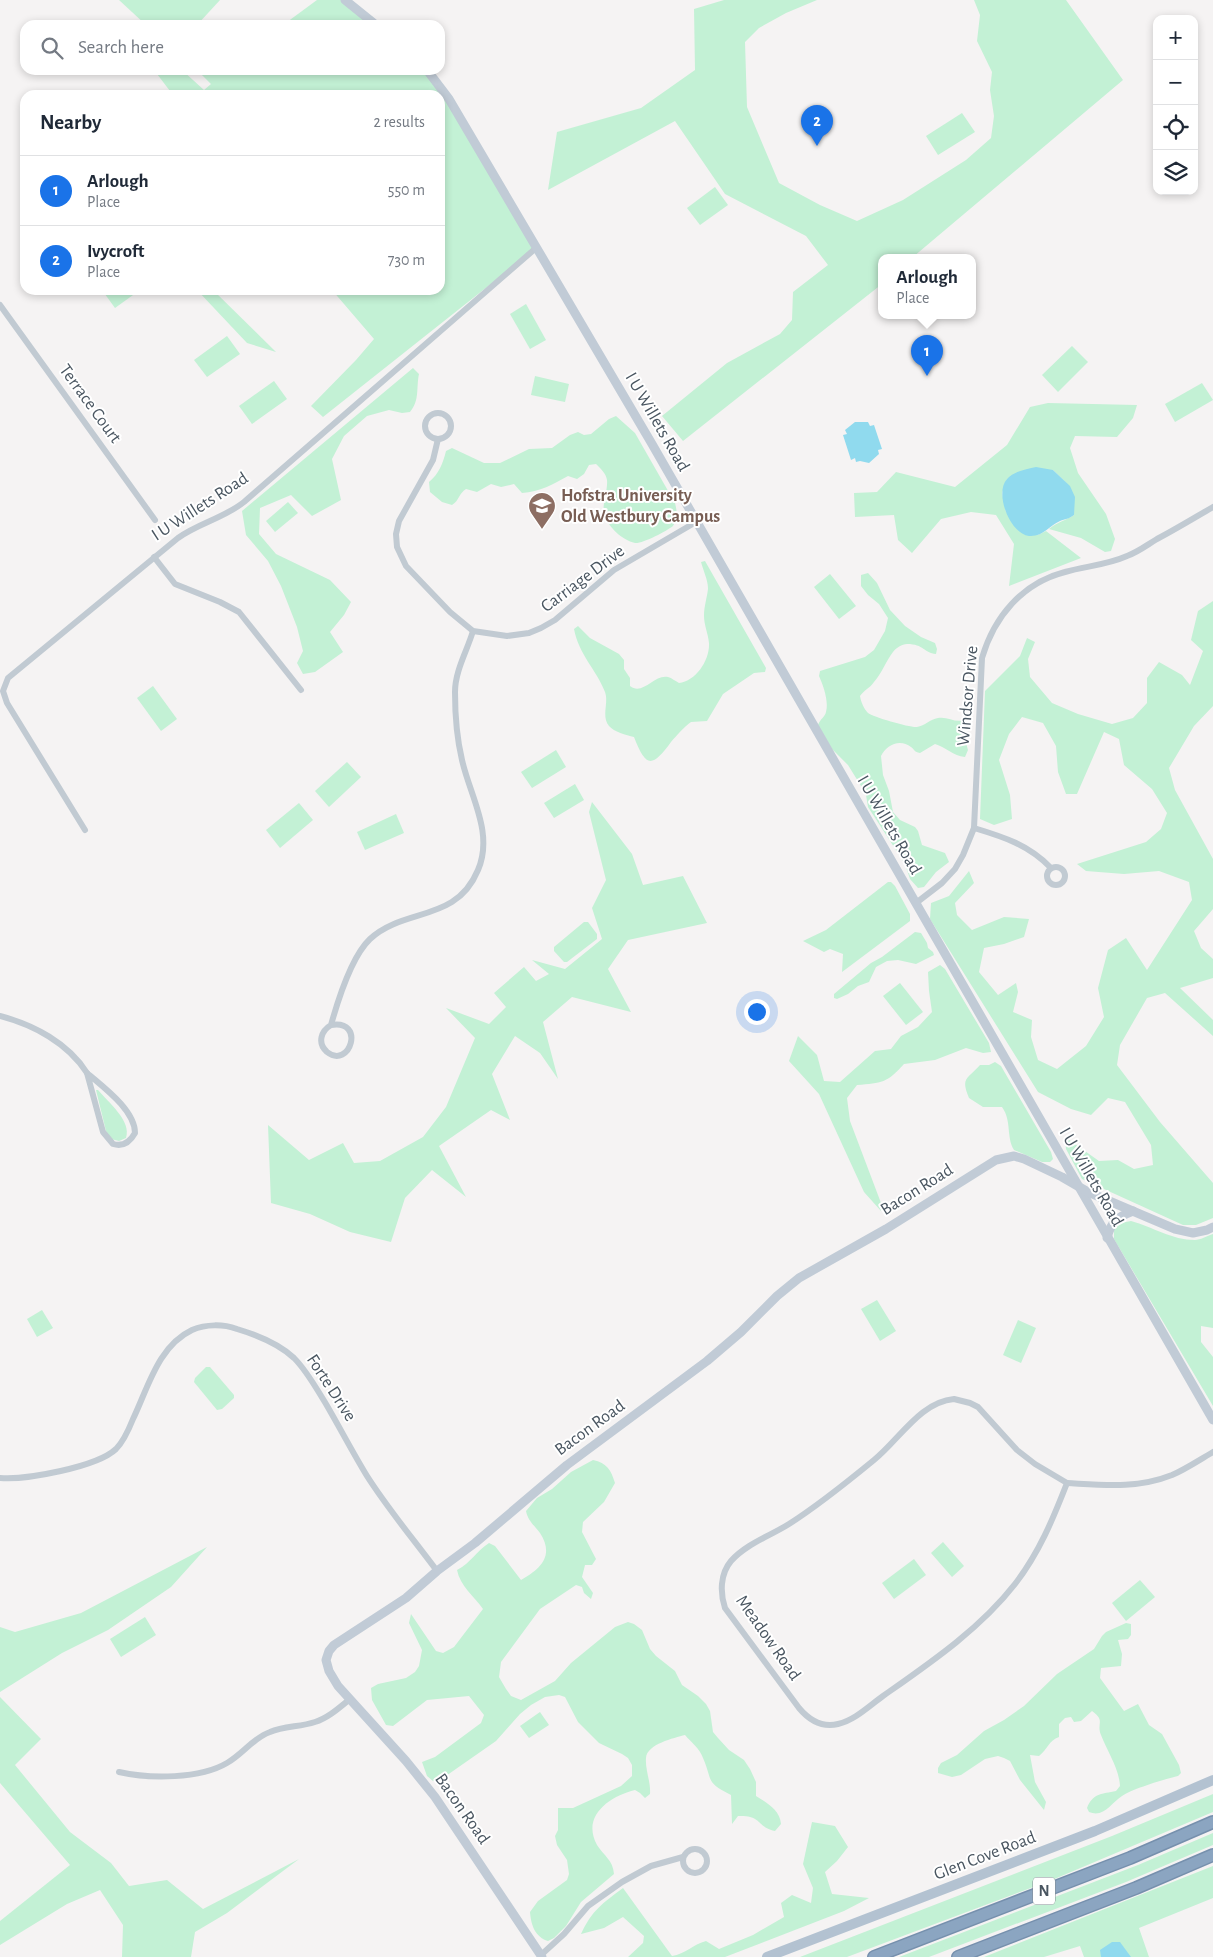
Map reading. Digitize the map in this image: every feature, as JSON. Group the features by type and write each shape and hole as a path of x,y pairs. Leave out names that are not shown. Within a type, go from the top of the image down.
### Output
{"highway":[{"name":"N","path":"874,1957 1130,1858 1213,1822"},
{"name":"N","path":"958,1957 1118,1895 1213,1855"},
{"path":"949,1957 974,1950"}],"main road":[{"name":"Glen Cove Road","path":"768,1957 1095,1831 1213,1780"}],"street":[{"path":"345,0 370,20"},
{"name":"I U Willets Road","path":"431,75 443,90"},
{"name":"I U Willets Road","path":"445,93 696,522 1213,1420"},
{"name":"I U Willets Road","path":"85,830 11,711 4,696 4,686 12,674 154,557 193,528 239,506 536,248"},
{"name":"Terrace Court","path":"0,305 156,520"},
{"path":"439,412 448,417 451,426 447,436 438,439 428,434 425,425 430,416 439,412"},
{"path":"331,1025 336,1024 346,1027 351,1035 351,1045 340,1055 331,1054 322,1045 322,1035 331,1025 354,962 369,940 388,927 432,912 453,902 468,888 479,869 484,849 483,831 462,761 454,694 458,671 473,631 450,612 406,566 397,547 396,534 399,521 434,460 438,439"},
{"name":"Windsor Drive","path":"916,903 942,883 954,869 974,828 982,658 988,639 1000,617 1010,605 1039,582 1065,572 1106,564 1129,555 1213,507"},
{"name":"Carriage Drive","path":"473,631 507,636 529,633 541,628 555,620 614,570 696,522"},
{"name":"I U Willets Road","path":"154,557 175,584 220,602 239,612 301,690"},
{"path":"974,828 1019,843 1037,854 1051,868"},
{"path":"0,1016 22,1022 46,1034 81,1064 87,1073 113,1096 131,1118 135,1133 127,1143 121,1146 113,1144 103,1132 87,1073"},
{"name":"Bacon Road","path":"541,1956 436,1797 406,1760 338,1686 329,1671 326,1660 329,1651 339,1641 406,1598 437,1571 475,1543 567,1465 707,1361 799,1278 847,1252 1004,1157 1014,1156 1024,1159 1088,1192 1175,1229 1193,1233 1213,1227"},
{"path":"1107,1238 1110,1227 1115,1220 1133,1211"},
{"name":"Forte Drive","path":"0,1478 47,1475 97,1460 109,1454 122,1441 169,1346 199,1327 216,1325 232,1327 257,1335 281,1347 307,1372 368,1477 437,1571"},
{"name":"Meadow Road","path":"1067,1483 1042,1544 1016,1583 997,1606 926,1666 849,1720 839,1724 823,1725 806,1716 725,1608 722,1588 724,1572 741,1552 788,1525 828,1497 883,1453 923,1412 935,1404 954,1400 970,1403 978,1407 1018,1450 1035,1464 1067,1483 1120,1486 1151,1482 1173,1474 1213,1452"},
{"path":"119,1772 148,1777 196,1773 218,1768 233,1759 253,1741 270,1732 315,1722 330,1715 350,1699"},
{"path":"541,1956 564,1934 588,1906 622,1882 651,1866 683,1857"}],"green space":[{"path":"119,0 220,0 202,20 141,20"},
{"path":"317,0 345,0 370,20 290,20"},
{"path":"724,0 817,0 786,13 759,28 745,42 747,107 779,183 820,205 857,221 903,200 966,160 991,138 994,116 990,90 992,72 977,41 980,15 974,0 1066,0 1123,80 917,254 878,254 878,287 683,441 662,416 727,363 780,334 792,320 793,292 828,265 806,236 725,194 675,121 548,190 557,132 641,108 695,70 694,9"},
{"path":"158,75 188,75 204,90 169,90"},
{"path":"202,75 430,75 439,90 204,90 211,84"},
{"path":"445,99 536,248 323,417 311,406 374,339 336,295 445,295"},
{"path":"962,113 975,132 938,155 926,136"},
{"path":"715,187 728,205 700,225 687,208"},
{"path":"106,295 133,295 115,308"},
{"path":"202,295 218,295 276,352 247,343"},
{"path":"526,304 546,340 530,349 510,314"},
{"path":"227,336 240,354 207,377 194,360"},
{"path":"1072,346 1088,362 1058,392 1042,375"},
{"path":"413,368 419,374 415,403 410,412 402,413 389,410 367,416 344,436 332,459 341,500 312,516 291,495 260,508 259,534 276,554 330,580 351,602 344,615 330,632 343,652 315,672 303,674 297,663 303,651 297,627 281,586 268,561 246,535 242,511"},
{"path":"535,376 569,384 565,402 531,395"},
{"path":"274,381 287,399 252,424 239,406"},
{"path":"1202,383 1213,400 1175,422 1165,404"},
{"path":"1048,403 1137,405 1133,418 1117,437 1075,436 1070,448 1078,473 1106,514 1115,539 1111,551 1105,552 1081,538 1049,529 1074,515 1071,490 1053,470 1007,479 1002,493 1006,512 1038,535 1046,531 1081,558 1009,586 1014,544 996,515 971,512 941,519 912,553 898,540 894,515 855,517 854,493 877,492 896,472 955,487 1007,445 1030,407"},
{"path":"616,416 635,433 675,503 677,514 673,526 649,539 635,543 621,536 609,524 604,514 607,480 596,464 589,465 584,474 577,479 568,476 535,491 522,493 514,484 501,487 491,484 477,492 466,489 452,505 442,502 430,492 429,482 440,468 446,451 452,448 484,463 500,463 529,449 552,448 570,435 578,432 584,435 591,434 609,419"},
{"path":"288,502 298,513 275,532 266,521"},
{"path":"705,561 766,668 765,672 754,673 723,694 707,721 691,722 659,757 650,761 642,755 634,737 620,733 609,726 605,714 605,692 580,647 574,629 578,626 590,638 619,654 624,660 624,669 630,678 630,686 635,688 644,687 663,677 669,677 679,683 691,678 701,669 709,650 704,616 708,586 701,562"},
{"path":"868,573 877,583 890,610 905,626 921,637 935,643 937,649 936,654 917,645 907,644 901,645 896,649 871,686 860,696 865,710 877,717 913,727 941,718 957,721 964,720 966,725 964,736 968,750 965,757 935,744 920,753 907,744 902,743 890,746 881,756 883,775 889,791 893,812 900,820 915,827 922,845 945,853 949,862 936,872 924,887 918,888 910,879 905,864 868,807 866,795 861,786 848,765 832,749 818,725 827,708 825,693 819,676 820,671 865,657 874,650 885,631 888,618 879,604 861,586 861,575"},
{"path":"830,574 856,606 839,619 814,587"},
{"path":"1213,601 1213,706 1194,726 1169,768 1175,790 1213,859 1213,909 1194,931 1201,948 1213,959 1213,978 1180,988 1213,1020 1213,1036 1165,993 1147,998 1120,1045 1117,1065 1160,1122 1213,1183 1213,1218 1196,1225 1183,1225 1082,1179 1066,1149 1065,1137 1099,1161 1118,1160 1134,1169 1153,1165 1151,1145 1125,1102 1108,1098 1091,1115 1071,1109 1038,1092 930,919 931,903 949,896 969,871 974,883 955,903 957,915 972,930 1004,917 1029,919 1024,937 984,948 979,972 998,995 1016,983 1018,992 1013,1012 1032,1020 1031,1037 1038,1060 1057,1069 1086,1046 1104,1017 1098,988 1108,950 1126,938 1147,970 1192,900 1189,882 1159,871 1124,874 1086,871 1077,864 1146,842 1161,829 1167,813 1152,789 1124,765 1119,739 1104,732 1077,794 1066,794 1058,772 1056,746 1043,723 1022,717 1009,734 999,760 1010,795 1012,819 994,825 980,819 985,691 1020,656 1027,638 1035,642 1028,659 1030,677 1052,703 1078,714 1112,724 1133,718 1147,703 1147,678 1159,662 1182,675 1190,685 1203,651 1191,640 1198,611"},
{"path":"153,686 177,719 161,731 137,698"},
{"path":"556,750 566,767 532,788 521,772"},
{"path":"347,762 361,777 329,807 315,791"},
{"path":"575,784 584,800 554,818 544,803"},
{"path":"592,802 632,854 643,885 683,876 707,923 628,940 608,969 631,1012 572,997 543,1022 558,1079 540,1053 515,1036 492,1074 510,1120 491,1110 439,1146 466,1197 432,1170 405,1198 391,1242 350,1232 310,1214 271,1203 268,1125 309,1160 343,1143 354,1163 380,1161 423,1137 446,1107 475,1038 446,1008 489,1024 506,1007 494,993 524,967 536,981 549,974 532,960 565,969 602,939 592,908 606,880 589,812"},
{"path":"299,803 313,820 280,848 266,830"},
{"path":"396,814 404,833 365,850 357,832"},
{"path":"888,882 895,886 910,914 910,921 842,972 843,954 830,949 824,952 803,941 826,930"},
{"path":"584,922 588,922 597,934 597,939 567,962 564,962 554,951 554,947"},
{"path":"915,932 921,933 928,948 934,955 916,964 898,960 887,961 876,967 869,982 858,986 848,994 837,999 834,998 834,994 871,963"},
{"path":"940,965 945,969 989,1043 991,1052 983,1053 966,1048 935,1060 904,1064 884,1081 857,1085 847,1098 850,1121 881,1203 881,1211 864,1192 819,1094 789,1061 798,1036 817,1055 824,1081 840,1082 875,1051 891,1049 901,1036 918,1027 932,1012 928,972"},
{"path":"900,983 923,1012 906,1025 883,996"},
{"path":"995,1062 1001,1066 1051,1152 1053,1159 1050,1162 1042,1162 1014,1150 1010,1140 1007,1118 1002,1107 983,1107 969,1098 965,1086 967,1079 980,1065 989,1065"},
{"path":"96,1090 113,1106 126,1125 126,1138 119,1141 111,1139 106,1131"},
{"path":"1131,1221 1178,1238 1197,1240 1213,1234 1213,1328 1201,1326 1201,1342 1213,1357 1213,1406 1114,1239 1114,1229 1121,1223"},
{"path":"877,1300 896,1331 880,1341 861,1309"},
{"path":"42,1310 53,1328 37,1337 27,1319"},
{"path":"1018,1320 1036,1328 1021,1363 1003,1355"},
{"path":"206,1367 210,1367 234,1395 234,1398 222,1409 217,1410 194,1382 195,1378"},
{"path":"593,1460 602,1463 608,1468 615,1483 604,1502 583,1522 582,1532 596,1559 592,1565 585,1565 582,1577 593,1593 591,1599 584,1593 582,1587 576,1585 540,1609 501,1662 499,1677 511,1696 521,1700 555,1681 571,1663 615,1627 628,1622 634,1624 642,1630 650,1649 656,1656 675,1671 682,1685 706,1704 710,1711 713,1732 729,1750 744,1760 756,1782 756,1796 776,1811 781,1824 775,1831 765,1827 752,1817 738,1816 732,1824 731,1795 713,1784 702,1755 685,1735 656,1745 651,1749 646,1758 650,1794 645,1798 635,1790 616,1797 608,1802 595,1816 593,1835 597,1845 610,1862 614,1874 581,1902 566,1926 554,1938 548,1941 540,1937 534,1930 530,1912 538,1901 567,1880 569,1874 567,1860 557,1845 555,1836 558,1830 558,1808 573,1808 621,1786 632,1776 632,1765 628,1758 599,1743 578,1722 565,1697 559,1695 545,1697 531,1705 520,1714 496,1741 443,1778 433,1781 427,1776 422,1762 435,1757 481,1723 484,1715 469,1696 427,1700 393,1726 386,1725 372,1700 371,1688 378,1684 406,1678 415,1672 419,1666 422,1650 409,1623 411,1614 436,1651 443,1653 454,1647 483,1609 464,1586 457,1570 484,1546 489,1543 495,1546 521,1580 539,1566 546,1555 546,1549 540,1533 526,1511 537,1498 552,1489 571,1472"},
{"path":"943,1542 964,1566 952,1577 931,1553"},
{"path":"207,1547 171,1587 108,1630 62,1653 0,1692 0,1627 15,1632 81,1613"},
{"path":"914,1559 926,1575 894,1599 882,1583"},
{"path":"1140,1580 1155,1597 1126,1621 1112,1603"},
{"path":"145,1617 156,1635 121,1657 110,1639"},
{"path":"1126,1623 1131,1624 1131,1635 1128,1639 1118,1640 1122,1654 1121,1666 1101,1668 1100,1678 1124,1711 1138,1704 1149,1725 1162,1734 1179,1765 1181,1773 1178,1776 1149,1784 1127,1793 1099,1813 1089,1812 1087,1808 1092,1799 1102,1794 1116,1791 1120,1786 1115,1766 1101,1735 1099,1717 1092,1711 1081,1721 1074,1722 1071,1717 1065,1718 1059,1724 1059,1737 1053,1740 1039,1756 1030,1755 1035,1782 1046,1802 1044,1810 1020,1780 1010,1761 1004,1758 998,1756 985,1759 961,1775 952,1777 938,1773 941,1763 957,1755 984,1731 1024,1706 1057,1674 1094,1649 1106,1632"},
{"path":"0,1697 41,1739 15,1765 70,1832 111,1863 129,1886 167,1880 203,1909 299,1859 227,1913 195,1932 191,1957 122,1957 123,1925 100,1890 67,1904 0,1945 0,1921 70,1865 0,1783"},
{"path":"540,1712 549,1725 529,1738 520,1726"},
{"path":"1213,1794 1213,1812 1052,1880 847,1957 800,1957 1112,1836"},
{"path":"812,1822 835,1826 848,1847 825,1872 832,1894 869,1898 844,1911 725,1957 628,1957 643,1943 644,1936 623,1917 604,1928 581,1934 594,1913 623,1888 672,1956 706,1941 719,1949 753,1935 784,1917 781,1903 792,1895 811,1903 813,1888 803,1864"},
{"path":"1213,1833 1213,1845 1126,1882 929,1957 899,1957 1138,1865"},
{"path":"1213,1866 1213,1898 1139,1928 1149,1957 1084,1957 1080,1946 1044,1957 984,1957"}],"water":[{"path":"855,422 868,422 870,426 874,425 882,449 878,450 879,454 869,463 856,462 855,458 851,460 843,435 847,434 845,430"},
{"path":"1036,467 1053,470 1070,486 1075,497 1074,515 1056,523 1038,535 1029,536 1022,534 1010,521 1003,503 1002,494 1003,485 1010,476"},
{"path":"1112,1942 1120,1942 1131,1957 1101,1957 1100,1950"}],"place":[{"name":"Ivycroft","path":"817,146"},
{"name":"Arlough","path":"927,376"},
{"name":"Hofstra University Old Westbury Campus","path":"542,530"}]}
